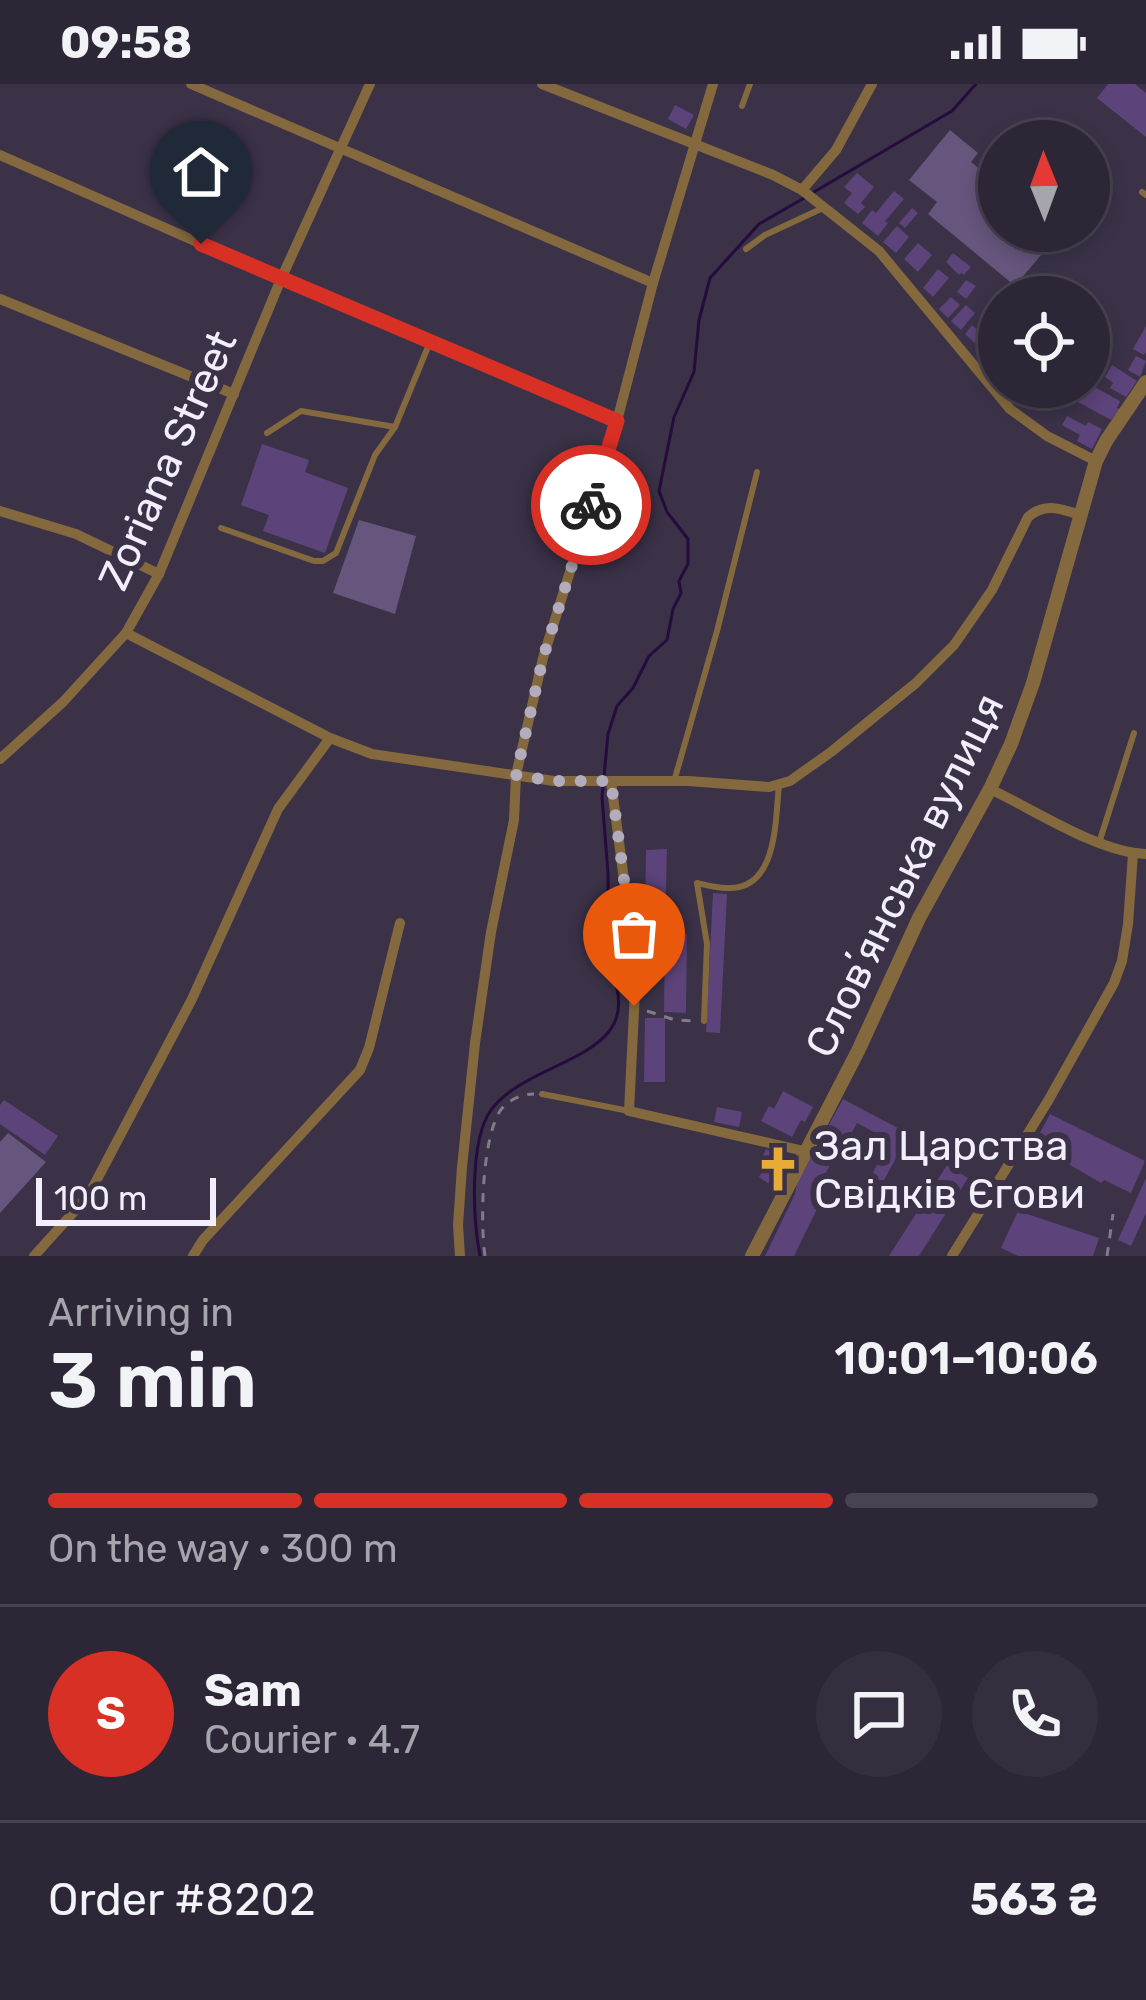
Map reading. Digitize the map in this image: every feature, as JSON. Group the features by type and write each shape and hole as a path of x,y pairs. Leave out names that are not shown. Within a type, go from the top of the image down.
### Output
{"street":[{"path":"190,84 653,284"},
{"name":"Zoriana Street","path":"0,759 63,702 126,634 159,574 281,279 370,84"},
{"path":"542,84 802,190 879,251 1010,409 1047,436 1096,461"},
{"path":"460,1256 462,1167 475,1043 490,932 514,820 516,775 543,658 617,421 713,84"},
{"path":"802,190 836,150 872,84"},
{"path":"0,155 617,421"},
{"path":"0,298 234,394"},
{"name":"Словʼянська вулиця","path":"752,1256 858,1051 928,900 1011,744 1096,461 1146,382"},
{"path":"126,634 330,738 372,754 554,781 779,785 882,711 954,645 992,590 1028,517 1051,507 1081,515"},
{"path":"0,511 76,534 159,574"},
{"path":"34,1256 93,1187 192,999 278,809 330,738"},
{"path":"611,781 636,971 629,1111 804,1151"},
{"path":"952,1256 1114,983 1140,854 1099,843 990,790"},
{"path":"193,1256 360,1070 400,923"}],"lane":[{"path":"742,106 750,84"},
{"path":"746,250 821,206"},
{"path":"221,528 314,561 323,562 336,553 375,455 395,427 430,342"},
{"path":"266,433 301,411 395,427"},
{"path":"674,782 757,472"},
{"path":"1099,843 1134,733"},
{"path":"704,1021 707,944 697,883 730,889 762,874 771,848 779,785"},
{"path":"542,1094 629,1111"}],"path":[{"path":"634,1006 675,1020 704,1021"},
{"path":"485,1256 483,1185 488,1147 501,1109 522,1094 542,1094"},
{"path":"1107,1256 1114,1214"}],"shaded area":[{"path":"950,130 978,153 971,162 978,168 978,252 1043,252 1023,276 1003,276 928,214 937,202 909,180"},
{"path":"359,520 416,536 395,614 333,593"},
{"path":"8,1133 46,1162 0,1213 0,1142"}],"building":[{"path":"1108,84 1135,84 1146,93 1146,137 1097,98"},
{"path":"675,105 694,115 686,129 668,119"},
{"path":"857,173 874,187 858,214 844,203 852,193 844,187"},
{"path":"894,191 904,199 878,236 862,223"},
{"path":"912,208 918,213 905,228 899,223"},
{"path":"897,226 909,237 896,253 883,242"},
{"path":"918,243 932,255 918,272 904,259"},
{"path":"953,253 971,267 964,275 946,262"},
{"path":"938,269 949,278 933,297 923,288"},
{"path":"966,280 976,286 966,299 957,292"},
{"path":"951,297 960,305 948,318 939,309"},
{"path":"966,305 975,313 961,330 951,321"},
{"path":"972,325 978,331 978,346 965,334"},
{"path":"1146,326 1146,352 1144,355 1133,349"},
{"path":"1136,356 1146,361 1140,377 1128,370"},
{"path":"1112,365 1137,381 1126,397 1110,388"},
{"path":"1110,396 1120,401 1111,420 1089,408 1110,408"},
{"path":"1067,416 1102,429 1092,449 1062,425"},
{"path":"262,444 309,460 305,472 348,488 325,553 263,531 269,515 241,505"},
{"path":"667,849 665,927 645,928 646,850"},
{"path":"713,893 727,894 720,1033 706,1032"},
{"path":"665,934 687,934 686,1013 664,1012"},
{"path":"645,1018 665,1018 665,1082 644,1082"},
{"path":"783,1091 813,1107 792,1137 761,1121"},
{"path":"843,1099 909,1134 883,1182 871,1176 890,1141 857,1123 849,1138 863,1145 855,1160 838,1151 815,1192 823,1197 794,1256 765,1256 797,1183"},
{"path":"4,1100 58,1136 45,1155 0,1124"},
{"path":"717,1107 742,1112 739,1127 714,1122"},
{"path":"1050,1114 1145,1161 1131,1193 1104,1180 1101,1183 1034,1144"},
{"name":"Зал Царства Свідків Єгови","path":"766,1149 792,1162 778,1190 759,1177 769,1167 761,1160"},
{"path":"947,1165 968,1178 919,1256 889,1256"},
{"path":"1146,1178 1146,1213 1131,1246 1118,1240"},
{"path":"1018,1211 1099,1238 1093,1256 1018,1256 1001,1248"}],"waterway":[{"path":"814,192 952,111 976,84"},
{"path":"480,1256 476,1160 491,1110 510,1092 602,1039 615,1021 619,997 609,966 602,797 608,734 617,706 633,688 649,656 667,640 681,593 679,581 688,564 688,539 667,512 659,491 674,417 694,372 699,320 710,278 759,224 806,197"}],"way so far":[{"path":"591,505 543,658 516,775 611,781 636,971 634,1006"}],"place":[{"name":"Зал Царства Свідків Єгови","path":"778,1169"}],"route":[{"path":"201,244 617,421 591,505"}]}
